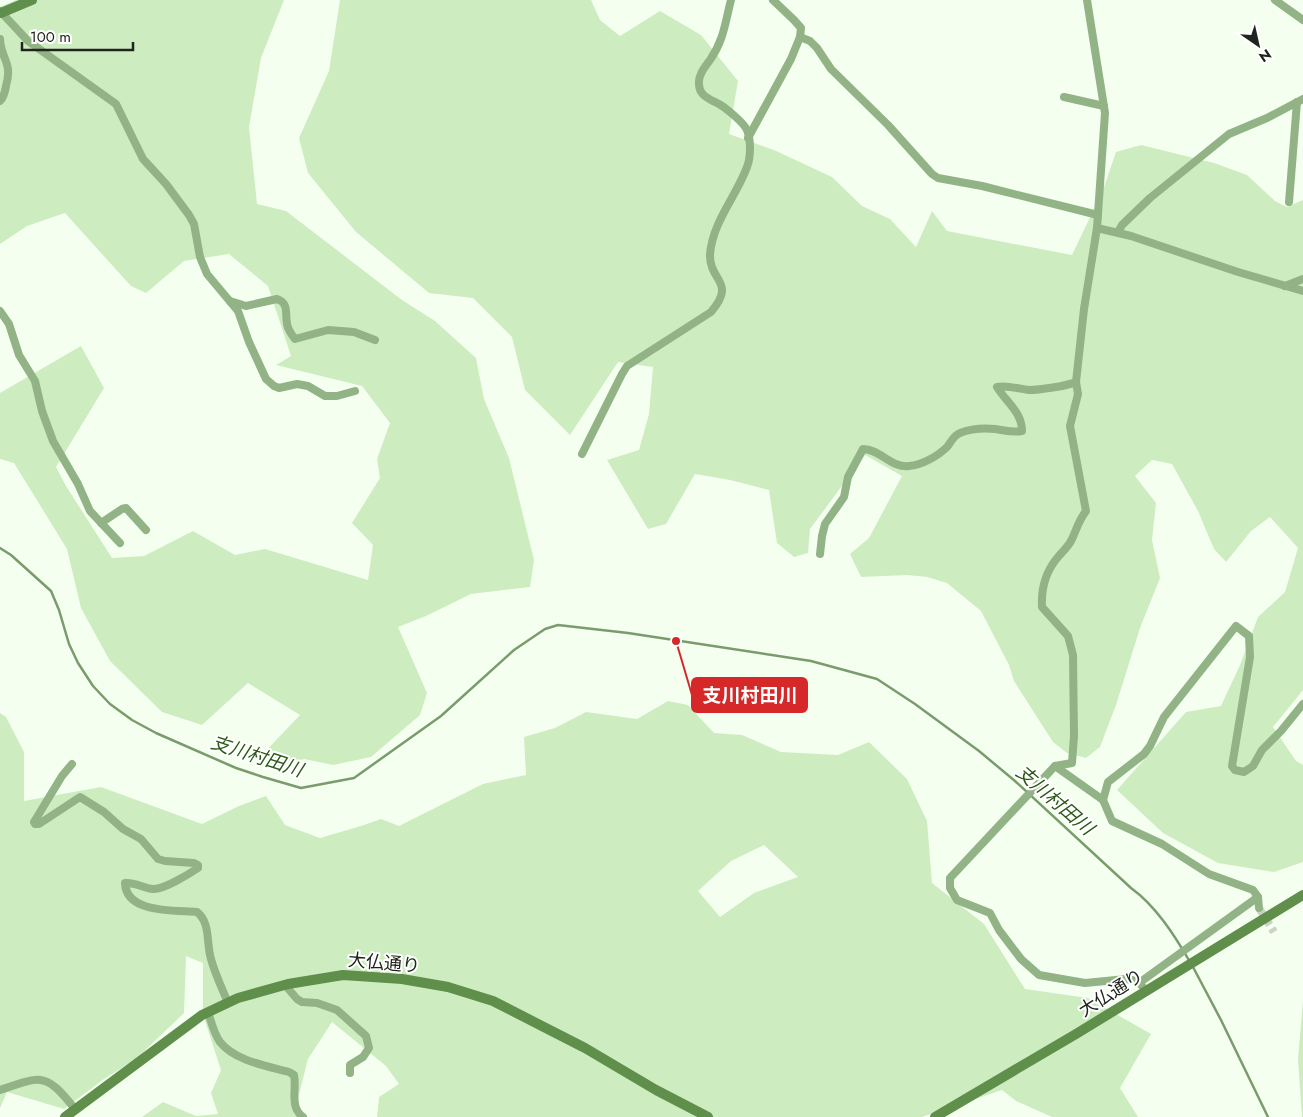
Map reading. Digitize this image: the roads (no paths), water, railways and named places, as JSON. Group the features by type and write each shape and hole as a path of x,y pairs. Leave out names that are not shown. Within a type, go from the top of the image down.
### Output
{"street":[{"path":"32,0 1,12 28,41 116,104 143,159 166,184 194,224 200,257 207,274 238,311 249,342 266,379 274,386 280,388 297,384 308,386 325,396 337,396 355,391"},
{"path":"582,454 627,366 696,323 711,312 720,302 723,292 722,284 710,262 711,246 722,214 747,167 749,157 748,138 744,125 720,104 704,96 699,88 698,81 721,42 730,0"},
{"path":"748,138 791,58 800,37 801,28 773,0"},
{"path":"1087,0 1104,106 1104,121 1097,228 1084,309 1076,382 1078,394 1070,426 1086,511 1069,545 1056,560 1045,580 1041,593 1042,607 1068,636 1074,655 1072,763 1055,766 950,878 952,894 956,900 990,912 999,930 1021,959 1039,975 1085,983 1126,979 1136,981 1142,986 1174,957 1258,897"},
{"path":"1275,0 1303,20"},
{"path":"800,37 810,41 817,48 831,69 938,178 982,186 1098,215"},
{"path":"0,39 0,46 9,68 9,78 3,98 0,101"},
{"path":"1064,97 1104,106"},
{"path":"1289,202 1300,101"},
{"path":"1118,232 1122,225 1150,198 1229,134 1267,118 1300,101"},
{"path":"1097,228 1118,232 1165,246 1238,272 1303,291"},
{"path":"1285,286 1303,279"},
{"path":"230,301 246,306 277,299 281,300 286,307 287,324 295,339 328,330 354,332 375,340"},
{"path":"0,311 10,324 19,355 36,380 42,411 53,441 75,478 90,511 120,543"},
{"path":"820,554 822,536 826,524 844,497 848,477 863,449 869,449 896,465 912,466 938,454 956,434 994,429 1010,432 1022,431 1019,416 998,387 1036,390 1066,386 1076,382"},
{"path":"101,523 126,508 146,530"},
{"path":"1103,800 1108,782 1144,754 1164,718 1236,626 1249,636 1250,658 1232,766 1235,770 1244,772 1253,766 1262,750 1281,731 1303,704"},
{"path":"72,764 62,776 34,822 35,824 39,824 80,797 104,812 123,829 141,839 158,859 198,865 198,868 162,887 154,889 125,883 125,888 136,901 150,908 197,912 200,915 206,926 210,958 228,1003"},
{"path":"1055,766 1103,800 1112,821 1162,844 1209,874 1253,890 1258,897 1259,908"},
{"name":"大仏通り","path":"935,1117 1076,1034 1142,986 1179,970 1303,895"},
{"name":"大仏通り","path":"65,1117 208,1012 238,998 285,985 343,975 402,978 457,990 492,1001 585,1048 656,1090 708,1117"},
{"path":"285,985 302,1002 317,1003 337,1010 366,1036 369,1048 363,1057 350,1065 350,1073"},
{"path":"208,1012 220,1041 232,1052 294,1075 293,1092 295,1103 299,1114 303,1117"},
{"path":"0,1090 28,1080 40,1079 53,1084 75,1109"}],"waterway":[{"name":"支川村田川","path":"0,548 11,555 51,591 69,644 78,663 93,686 110,704 132,720 156,733 236,768 301,788 354,778 441,716 514,650 545,629 558,625 628,633 811,661 877,679 979,751 1015,781 1149,903 1171,932 1190,962"},
{"name":"支川村田川","path":"1193,967 1268,1117"}],"tunnel":[{"path":"1259,908 1274,932"}],"place":[{"name":"支川村田川","path":"676,641"}]}
